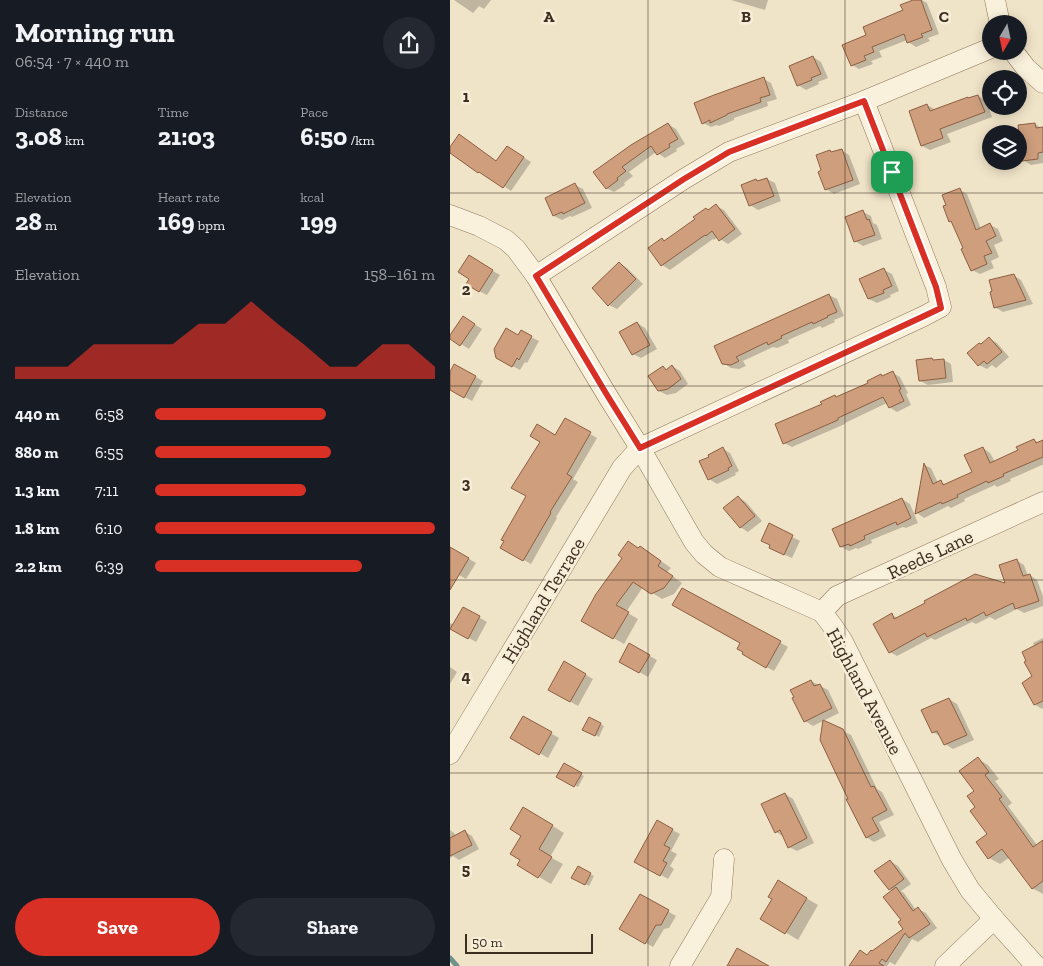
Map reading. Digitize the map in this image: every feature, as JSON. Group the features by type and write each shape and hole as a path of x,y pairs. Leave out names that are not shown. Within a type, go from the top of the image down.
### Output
{"street":[{"path":"995,0 998,15"},
{"path":"536,276 684,179 729,152 864,101 982,52"},
{"path":"1020,60 1043,83"},
{"path":"640,448 941,308 936,287 864,101"},
{"name":"Highland Avenue","path":"450,215 479,226 506,240 516,248 536,276 640,448 694,542 704,554 720,567 822,612 842,640 952,860 970,890 1036,966"},
{"name":"Highland Terrace","path":"450,754 622,468 640,448"},
{"name":"Reeds Lane","path":"822,612 837,596 1042,504"},
{"path":"680,966 721,897 724,859"},
{"path":"945,966 994,919"}],"building":[{"path":"913,0 921,0 932,30 921,34 923,37 907,43 904,34 872,47 874,52 864,56 866,60 851,66 842,45 866,35 863,27 903,10 900,5"},
{"path":"813,56 821,74 797,86 789,66"},
{"path":"764,77 770,95 760,98 761,102 727,114 710,123 710,120 702,124 694,103"},
{"path":"978,95 982,105 982,113 940,129 943,138 921,146 909,111 927,104 930,111"},
{"path":"668,123 678,139 669,144 670,147 657,155 651,146 622,167 626,171 606,189 593,172 631,145"},
{"path":"1035,123 1036,128 1043,127 1043,152 1038,153 1038,159 1027,160 1027,125 1018,125"},
{"path":"459,134 496,161 507,146 524,157 503,188 450,153 450,147"},
{"path":"842,149 853,180 825,190 818,172 821,170 816,155 830,150 831,152"},
{"path":"767,178 774,196 749,206 741,185 756,179 757,181"},
{"path":"575,183 585,203 563,214 562,212 553,216 545,198"},
{"path":"960,188 976,230 990,223 996,236 986,241 992,253 984,256 987,264 971,271 961,249 963,248 943,206 946,205 942,195"},
{"path":"716,204 735,229 719,241 712,231 661,266 648,248 662,238 664,241 695,219 693,217"},
{"path":"863,210 867,220 869,219 875,235 854,242 845,217"},
{"path":"469,255 493,270 479,292 466,284 469,279 458,272"},
{"path":"619,262 636,279 608,306 592,288"},
{"path":"884,268 892,286 883,290 884,293 868,299 859,279"},
{"path":"1014,274 1026,300 994,308 989,280"},
{"path":"829,294 837,312 813,324 812,322 781,336 782,338 768,345 767,342 736,357 739,361 731,365 722,364 714,346"},
{"path":"463,316 475,324 460,346 450,339 450,335"},
{"path":"637,322 650,345 632,355 619,332"},
{"path":"506,328 518,335 521,330 532,336 519,360 517,358 512,367 496,358 494,349"},
{"path":"989,337 1002,352 987,364 984,361 978,366 967,353"},
{"path":"932,358 933,360 944,359 946,378 919,381 916,360"},
{"path":"454,364 476,376 464,398 450,390 450,372"},
{"path":"672,365 681,379 668,389 658,391 648,376 663,366 666,370"},
{"path":"893,371 904,401 889,408 883,397 838,418 838,420 783,444 775,424 822,404 820,402 835,395 836,397 868,383 867,381 881,374 882,376"},
{"path":"565,418 591,432 567,474 572,477 523,561 500,548 504,541 501,540 526,496 511,488 540,442 530,436 537,424 555,435"},
{"path":"1034,439 1036,443 1043,440 1043,457 1003,474 1004,476 988,483 987,481 957,495 958,497 942,504 941,502 915,514 924,463 933,484 941,480 943,485 972,472 964,455 983,447 990,463 1018,450 1016,447"},
{"path":"723,447 732,466 728,468 729,470 708,480 699,461 709,457 708,455"},
{"path":"738,496 755,516 740,528 723,508"},
{"path":"902,498 911,518 897,525 896,522 864,536 865,539 850,546 849,544 840,547 832,529"},
{"path":"769,523 793,535 784,555 769,548 770,545 761,541"},
{"path":"628,541 638,548 640,546 661,561 658,566 673,576 664,588 651,594 633,582 616,605 629,612 613,639 581,621 596,594 622,558 618,555"},
{"path":"450,547 469,558 450,590"},
{"path":"1017,559 1023,576 1030,574 1039,601 1015,609 1013,603 986,616 984,612 967,621 966,618 927,637 925,633 889,653 873,624 892,613 894,619 975,574 1005,583 999,565"},
{"path":"682,588 781,641 766,668 742,654 743,652 737,649 740,643 672,605"},
{"path":"463,607 480,616 468,639 450,629"},
{"path":"1043,641 1043,701 1034,705 1022,683 1032,676 1024,662 1026,661 1022,652"},
{"path":"629,643 650,655 639,673 619,662"},
{"path":"564,661 586,674 570,702 548,690"},
{"path":"811,680 814,686 820,684 832,708 804,722 790,690"},
{"path":"949,698 967,735 944,745 937,731 932,733 921,710"},
{"path":"523,716 552,732 539,755 510,738"},
{"path":"589,717 601,723 595,736 582,730"},
{"path":"823,720 843,729 871,787 874,786 887,810 872,818 879,831 866,838 846,799 848,799 820,740"},
{"path":"978,757 989,772 985,775 1002,797 999,799 1033,847 1043,840 1043,881 1032,889 1002,849 988,859 976,842 987,834 970,811 975,807 967,796 974,791 959,771"},
{"path":"564,763 582,773 574,787 556,777"},
{"path":"785,793 807,838 788,848 780,830 775,833 761,804"},
{"path":"523,807 553,825 539,849 552,857 538,878 517,865 520,860 510,854 521,836 510,829"},
{"path":"657,820 673,829 664,845 670,848 663,861 667,863 660,876 634,862"},
{"path":"465,830 472,845 450,856 450,838"},
{"path":"890,860 904,879 889,890 874,871"},
{"path":"578,866 591,873 585,885 571,878"},
{"path":"778,880 807,898 785,934 760,919 772,899 768,897"},
{"path":"896,887 913,911 918,907 930,924 909,938 905,933 886,962 882,959 879,963 884,966 849,966 860,950 867,955 871,950 903,929 898,922 901,920 883,897"},
{"path":"640,894 669,910 661,925 656,925 645,944 619,929"},
{"path":"737,948 769,966 727,966"}],"waterway":[{"path":"450,958 457,966"}],"route":[{"path":"864,101 892,172 936,287 941,308 640,448 536,276 684,179 729,152 864,101"}]}
